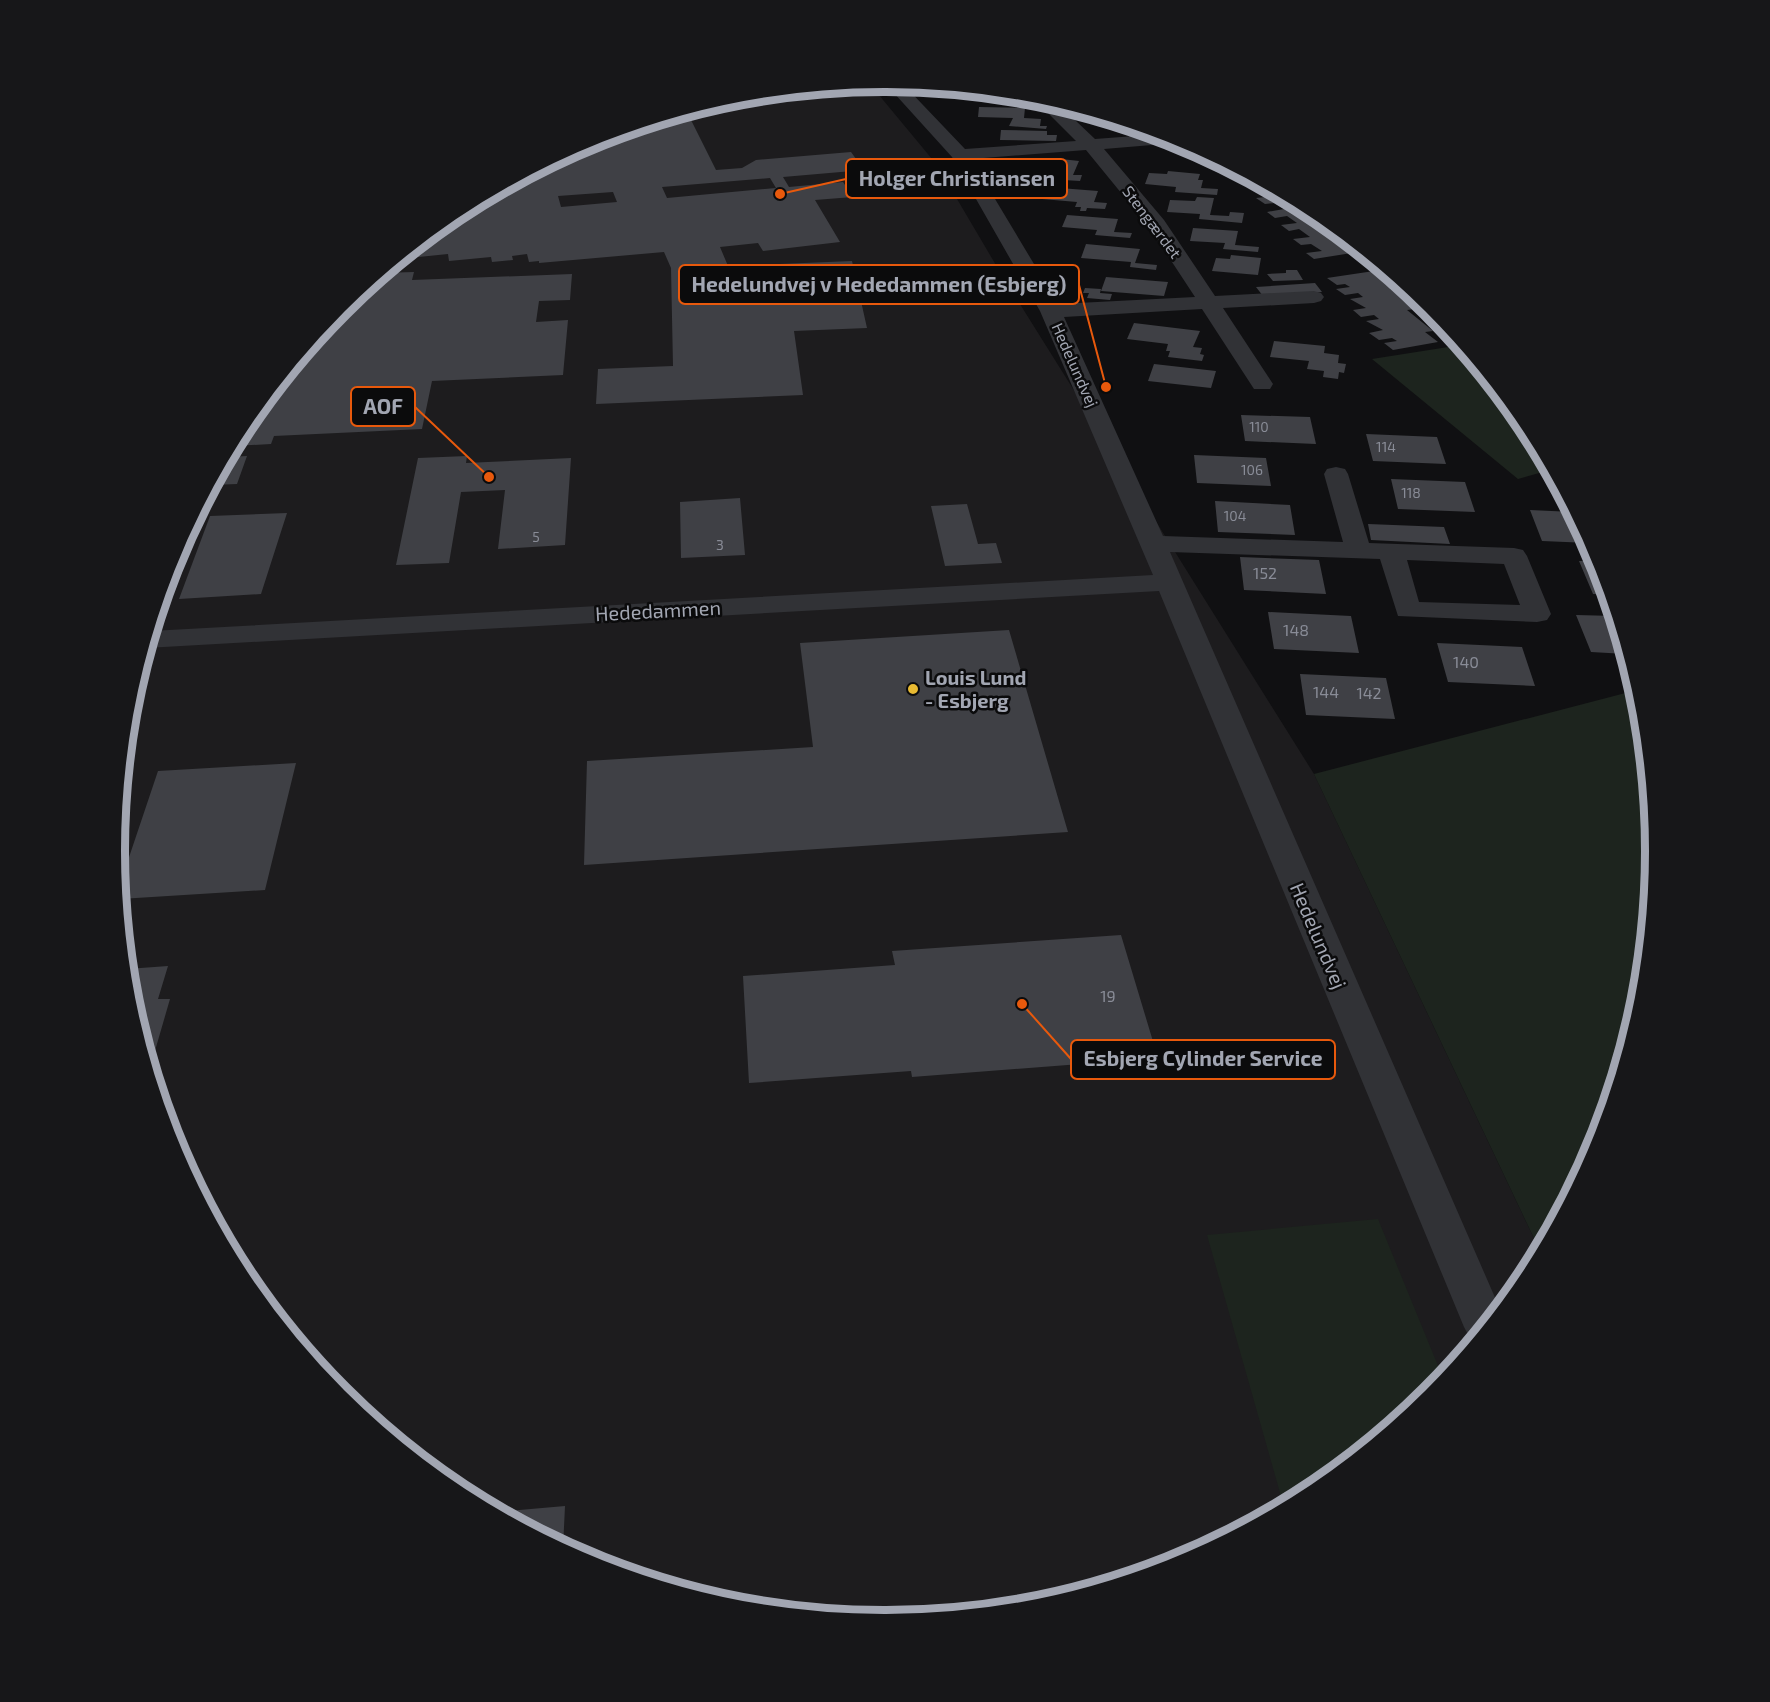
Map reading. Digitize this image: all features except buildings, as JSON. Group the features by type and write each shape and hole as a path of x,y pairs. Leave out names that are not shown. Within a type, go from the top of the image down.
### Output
{"street":[{"name":"Hedelundvej","path":"904,92 960,155 1051,311 1153,544 1482,1320"},
{"name":"Stengærdet","path":"1056,111 1091,145 1157,224 1262,384"},
{"path":"960,155 1151,140"},
{"path":"1051,311 1314,297"},
{"path":"1336,474 1358,550"},
{"path":"1153,544 1391,551 1514,556 1537,614 1408,610 1391,551"},
{"name":"Hededammen","path":"156,640 1168,582"}],"shaded area":[{"path":"877,92 937,165 1003,277 1314,774 1536,1242 1488,1313 1422,1388 1386,1422 1307,1483 1265,1509 1176,1553 1082,1585 1033,1596 935,1609 885,1610 835,1609 737,1596 688,1585 594,1553 505,1509 463,1483 384,1422 348,1388 314,1352 253,1273 227,1231 183,1142 151,1048 140,999 127,901 125,851 127,801 140,703 151,654 183,560 227,471 253,429 314,350 348,314 384,280 463,219 505,193 594,149 688,117 737,106 835,93"},
{"path":"1453,346 1517,429 1543,472 1518,479 1372,359"},
{"path":"1628,692 1638,752 1645,851 1643,901 1630,999 1619,1048 1587,1142 1536,1242 1314,774"},
{"path":"1378,1219 1440,1369 1386,1422 1347,1454 1282,1499 1207,1235"}],"place":[{"name":"Holger Christiansen","path":"780,194"},
{"name":"Hedelundvej v Hededammen (Esbjerg)","path":"1106,387"},
{"name":"AOF","path":"489,477"},
{"name":"Louis Lund - Esbjerg","path":"913,689"},
{"name":"Esbjerg Cylinder Service","path":"1022,1004"}]}
